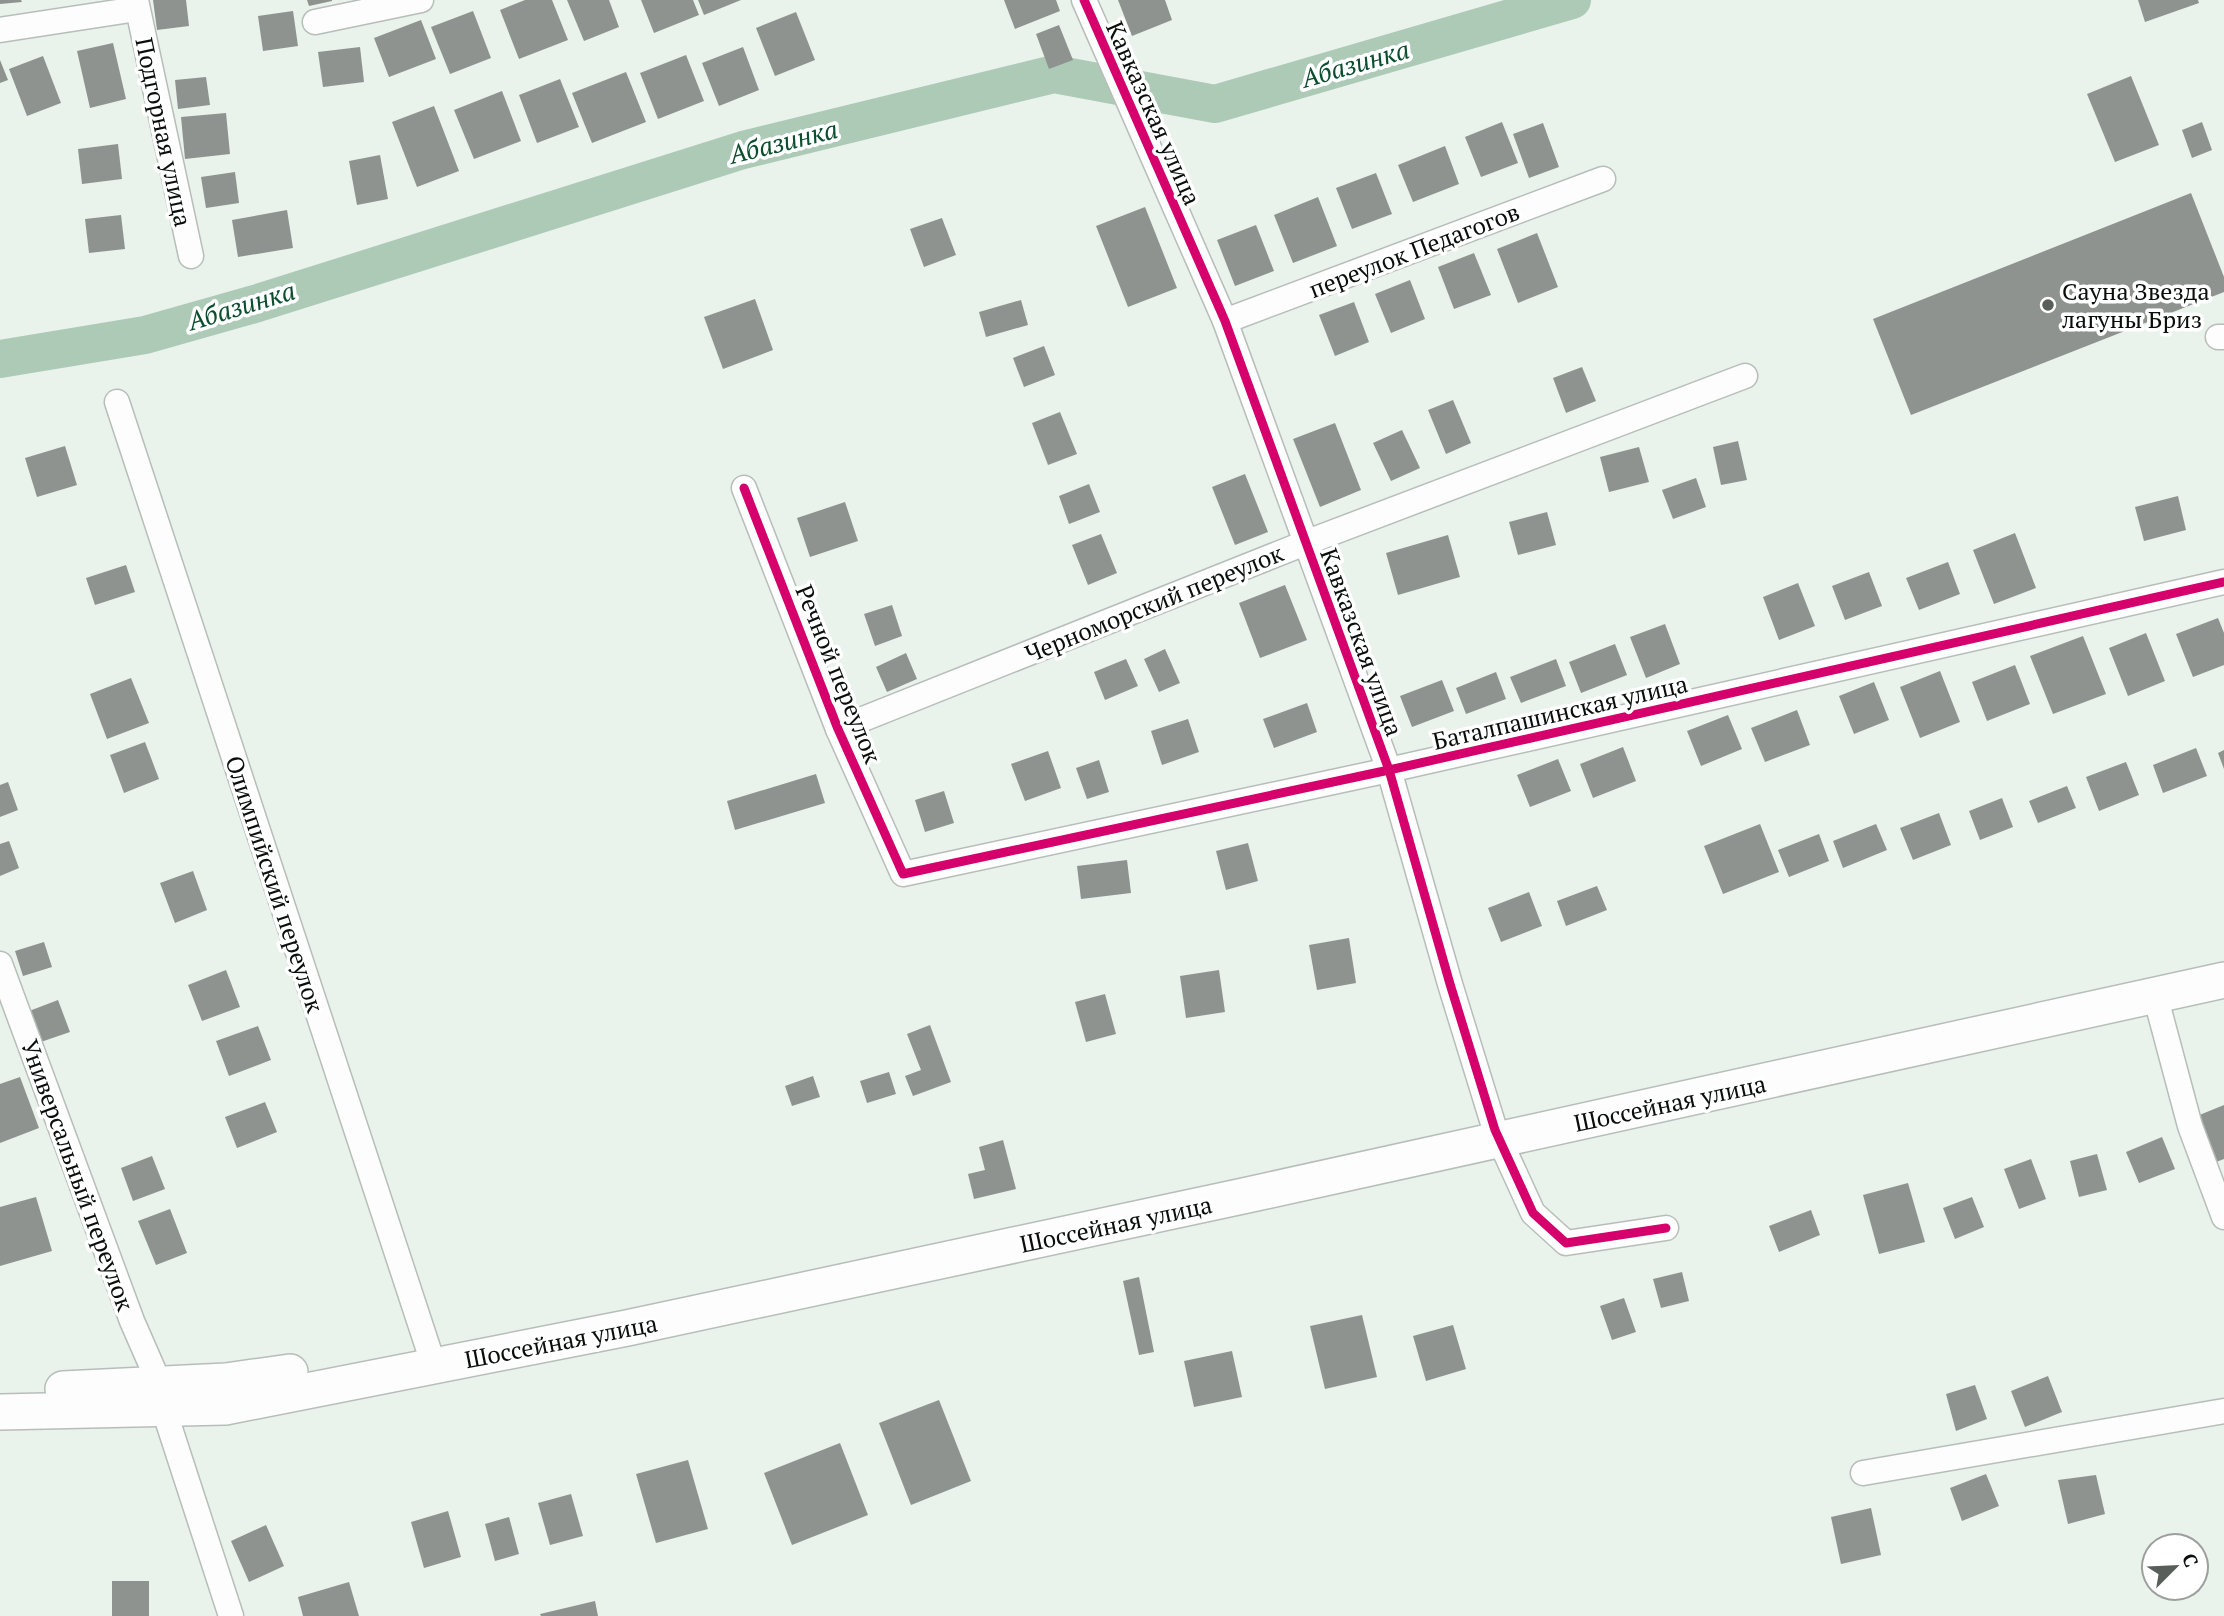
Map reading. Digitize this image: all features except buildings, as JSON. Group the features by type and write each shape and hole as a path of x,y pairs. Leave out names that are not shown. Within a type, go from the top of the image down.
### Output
{"main road":[{"name":"Шоссейная улица","path":"1497,1135 2224,966"},
{"name":"Шоссейная улица","path":"0,1412 162,1398 226,1381 432,1359 1064,1227 1200,1195 1910,1051 2224,980"},
{"name":"Шоссейная улица","path":"0,1391 162,1398"}],"street":[{"path":"315,22 421,0"},
{"name":"Кавказская улица","path":"1084,0 1225,321 1389,770 1450,984 1497,1135 1533,1213 1566,1243 1666,1228"},
{"name":"Подгорная улица","path":"0,30 136,4 191,256"},
{"name":"переулок Педагогов","path":"1225,321 1603,179"},
{"name":"Черноморский переулок","path":"838,729 1305,543 1745,376"},
{"name":"Олимпийский переулок","path":"117,402 432,1359"},
{"name":"Речной переулок","path":"744,488 838,729 903,874"},
{"name":"Баталпашинская улица","path":"903,874 1389,770 2224,582"},
{"name":"Универсальный переулок","path":"0,964 162,1398 231,1616"},
{"path":"2154,995 2190,1126 2224,1217"},
{"path":"1863,1473 2224,1411"}],"waterway":[{"name":"Абазинка","path":"0,359 145,335 258,303 743,150 1054,74 1215,104 1572,0"}],"cycle path":[{"path":"1084,0 1225,321 1389,770 1495,1130 1533,1213 1566,1243 1666,1228"},
{"path":"744,488 838,729 903,874 1389,770 2224,582"}],"place":[{"name":"Сауна Звезда лагуны Бриз","path":"2048,305"}]}
